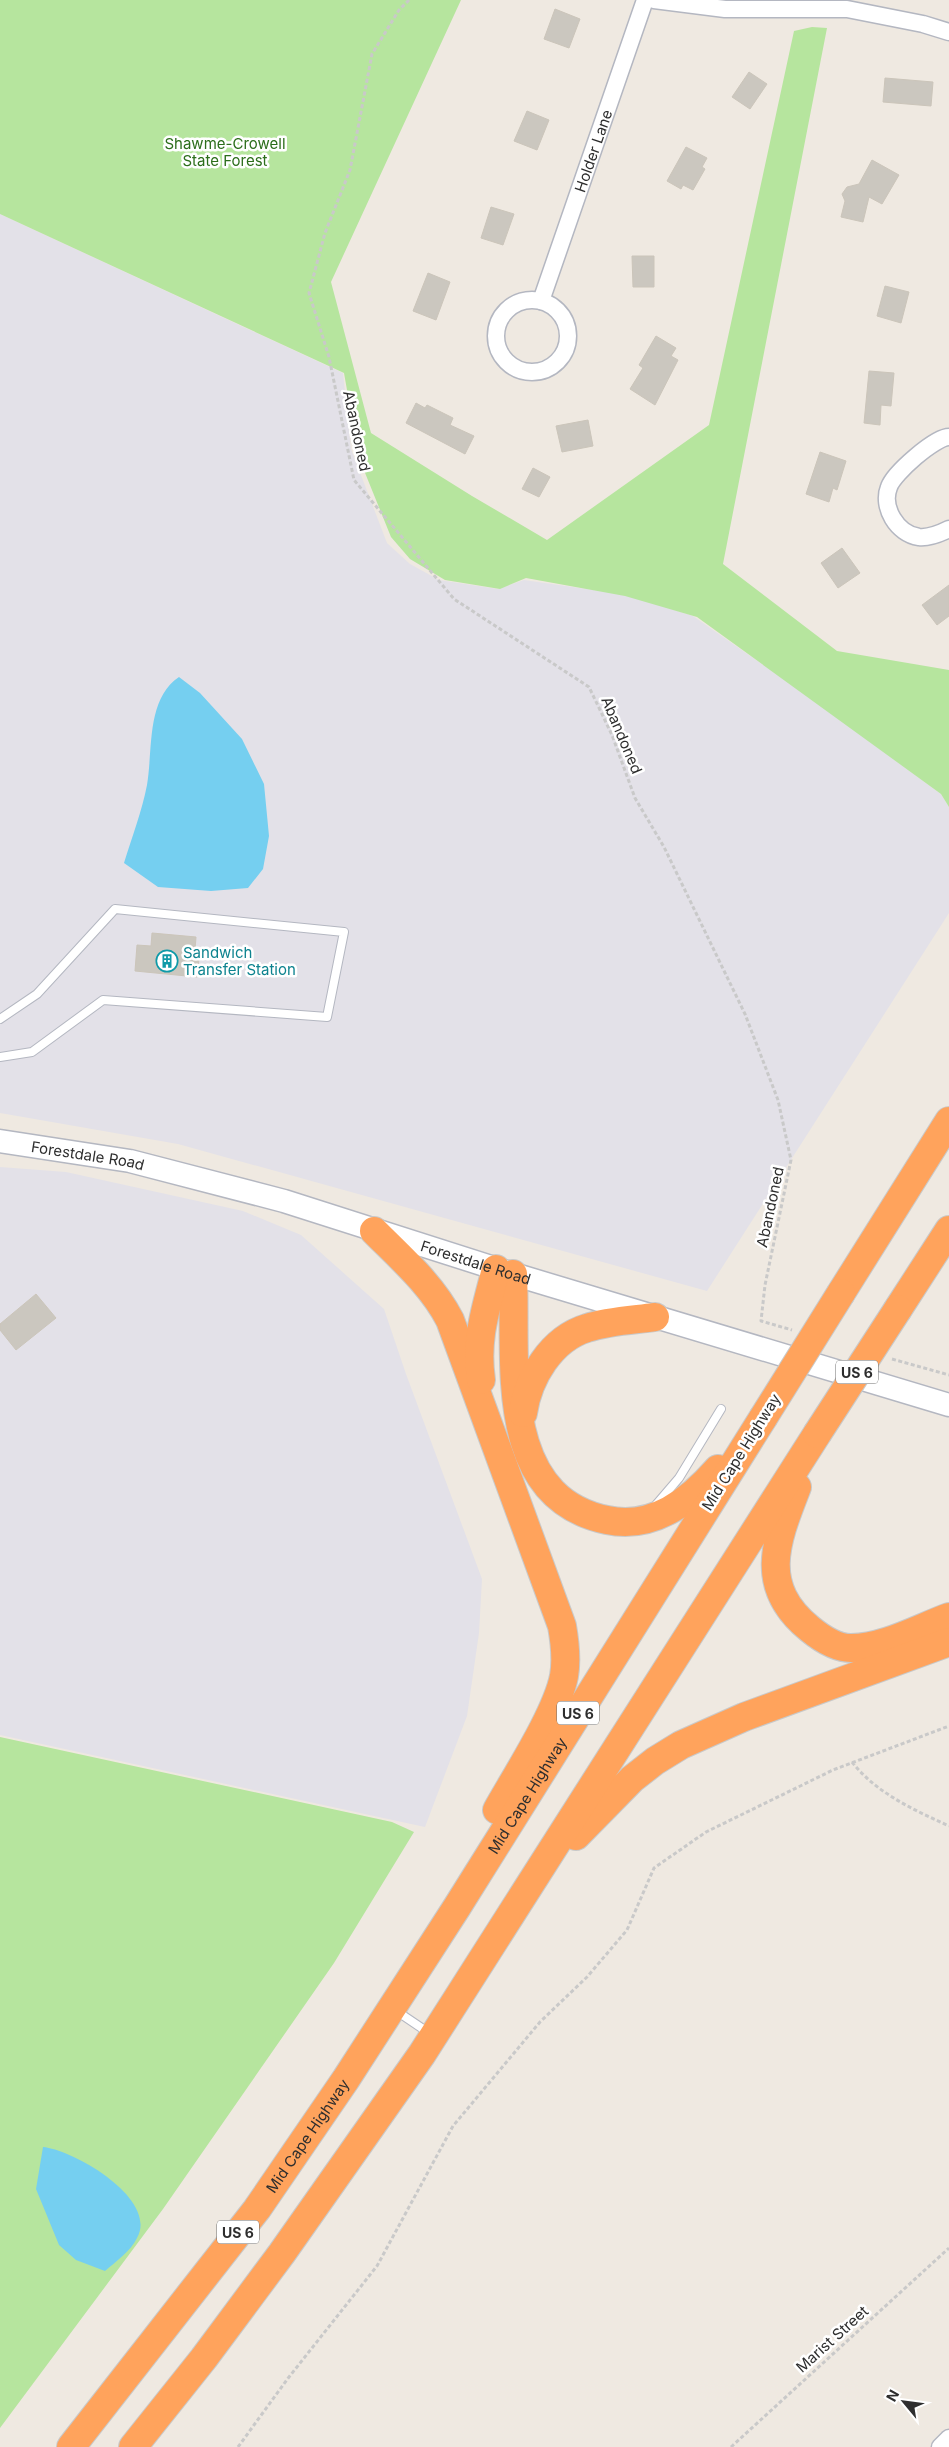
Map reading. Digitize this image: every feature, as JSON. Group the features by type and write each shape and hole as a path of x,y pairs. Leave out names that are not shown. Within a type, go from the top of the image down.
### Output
{"highway":[{"name":"Mid Cape Highway","path":"71,2447 257,2209 391,2008 949,1122"},
{"name":"US 6","path":"132,2447 204,2358 282,2253 434,2036 949,1230"},
{"path":"374,1231 421,1278 442,1306 486,1416 562,1626 566,1652 564,1677 541,1730 460,1873 391,2008"},
{"path":"486,1416 477,1355 481,1328 504,1272"},
{"path":"504,1272 514,1372 524,1441 535,1468 544,1482 567,1504 590,1516 609,1521 642,1520 670,1511 694,1494 763,1418"},
{"path":"522,1427 523,1411 532,1382 543,1362 556,1347 577,1331 655,1317"},
{"path":"817,1434 784,1521 775,1555 775,1570 779,1587 793,1612 826,1640 848,1648 872,1646 949,1617"},
{"path":"526,1890 611,1798 655,1761 681,1745 744,1717 949,1642"}],"main road":[{"name":"Forestdale Road","path":"0,1141 130,1161 284,1201 504,1272 949,1405"}],"street":[{"name":"Holder Lane","path":"541,301 645,0"},
{"path":"654,0 725,9 847,9 923,24 949,32"},
{"path":"541,301 557,310 567,326 568,338 565,350 558,361 548,368 536,372 524,371 513,367 504,360 498,350 497,328 508,308 518,302 541,301"},
{"path":"949,429 949,437 926,446 889,486 887,505 892,519 907,532 919,537 949,529"},
{"path":"940,2447 949,2438"}],"lane":[{"path":"0,1019 37,994 114,909 344,932 327,1017 103,1000 32,1052 0,1057"},
{"path":"642,1520 679,1478 721,1409"},
{"path":"391,2008 434,2036"}],"path":[{"name":"Abandoned","path":"409,0 399,10 372,54 350,170 325,233 309,293 329,357 354,480 454,599 589,687 612,735 635,798 664,847 745,1014 778,1100 791,1160 765,1285 761,1320 799,1332"},
{"path":"883,1356 949,1375"},
{"path":"238,2447 289,2377 377,2266 453,2126 540,2022 587,1977 627,1930 654,1868 706,1832 852,1762 949,1726"},
{"path":"852,1762 863,1777 910,1808 949,1826"},
{"name":"Marist Street","path":"731,2447 822,2362 949,2249"}],"shaded area":[{"path":"0,214 343,373 351,449 387,543 410,564 439,580 498,589 524,580 628,595 693,616 805,694 941,794 949,807 949,913 707,1291 178,1144 0,1113"},
{"path":"0,1167 66,1172 243,1211 301,1235 384,1309 482,1579 479,1633 467,1716 425,1827 0,1735"}],"green space":[{"name":"Shawme-Crowell State Forest","path":"0,0 461,0 331,282 371,433 547,540 709,425 794,31 812,27 827,28 723,564 837,651 949,670 949,807 941,794 697,617 625,596 526,578 500,589 445,580 410,559 391,537 359,458 344,373 0,214"},
{"path":"0,1737 392,1822 414,1832 334,1963 163,2209 0,2428"}],"water":[{"path":"179,677 200,693 242,739 264,784 269,836 263,869 248,888 211,891 158,887 124,863 147,785 156,712 161,698 168,687"},
{"path":"43,2147 57,2150 92,2167 110,2179 125,2193 136,2208 141,2223 137,2238 127,2252 105,2271 76,2260 59,2245 36,2189"}],"building":[{"path":"555,9 580,19 569,48 544,39"},
{"path":"749,72 767,84 750,109 732,97"},
{"path":"885,78 933,82 931,106 883,102"},
{"path":"527,111 549,120 537,150 514,141"},
{"path":"686,147 707,158 702,167 705,169 693,190 683,185 681,189 667,181"},
{"path":"872,160 899,175 882,204 869,197 863,222 841,217 845,201 842,194 847,187 859,184"},
{"path":"491,207 514,214 503,245 481,238"},
{"path":"632,256 654,256 654,287 633,287"},
{"path":"428,273 450,282 436,320 413,311"},
{"path":"885,286 909,292 901,323 877,316"},
{"path":"656,336 676,348 671,356 678,360 655,405 630,389 643,368 639,365"},
{"path":"869,371 894,373 891,406 881,405 880,425 864,423"},
{"path":"416,403 425,408 427,405 453,418 450,425 474,436 465,454 406,423"},
{"path":"588,420 593,446 562,452 556,426"},
{"path":"820,452 846,461 837,490 833,488 829,502 806,494"},
{"path":"533,468 550,477 539,497 522,489"},
{"path":"842,548 860,573 838,588 821,563"},
{"path":"949,585 949,616 937,625 922,605"},
{"name":"Sandwich Transfer Station","path":"152,933 196,937 195,950 200,950 197,977 135,971 137,945 151,946"},
{"path":"36,1294 56,1318 16,1350 0,1330 0,1324"}],"place":[{"name":"Sandwich Transfer Station","path":"167,961"}]}
